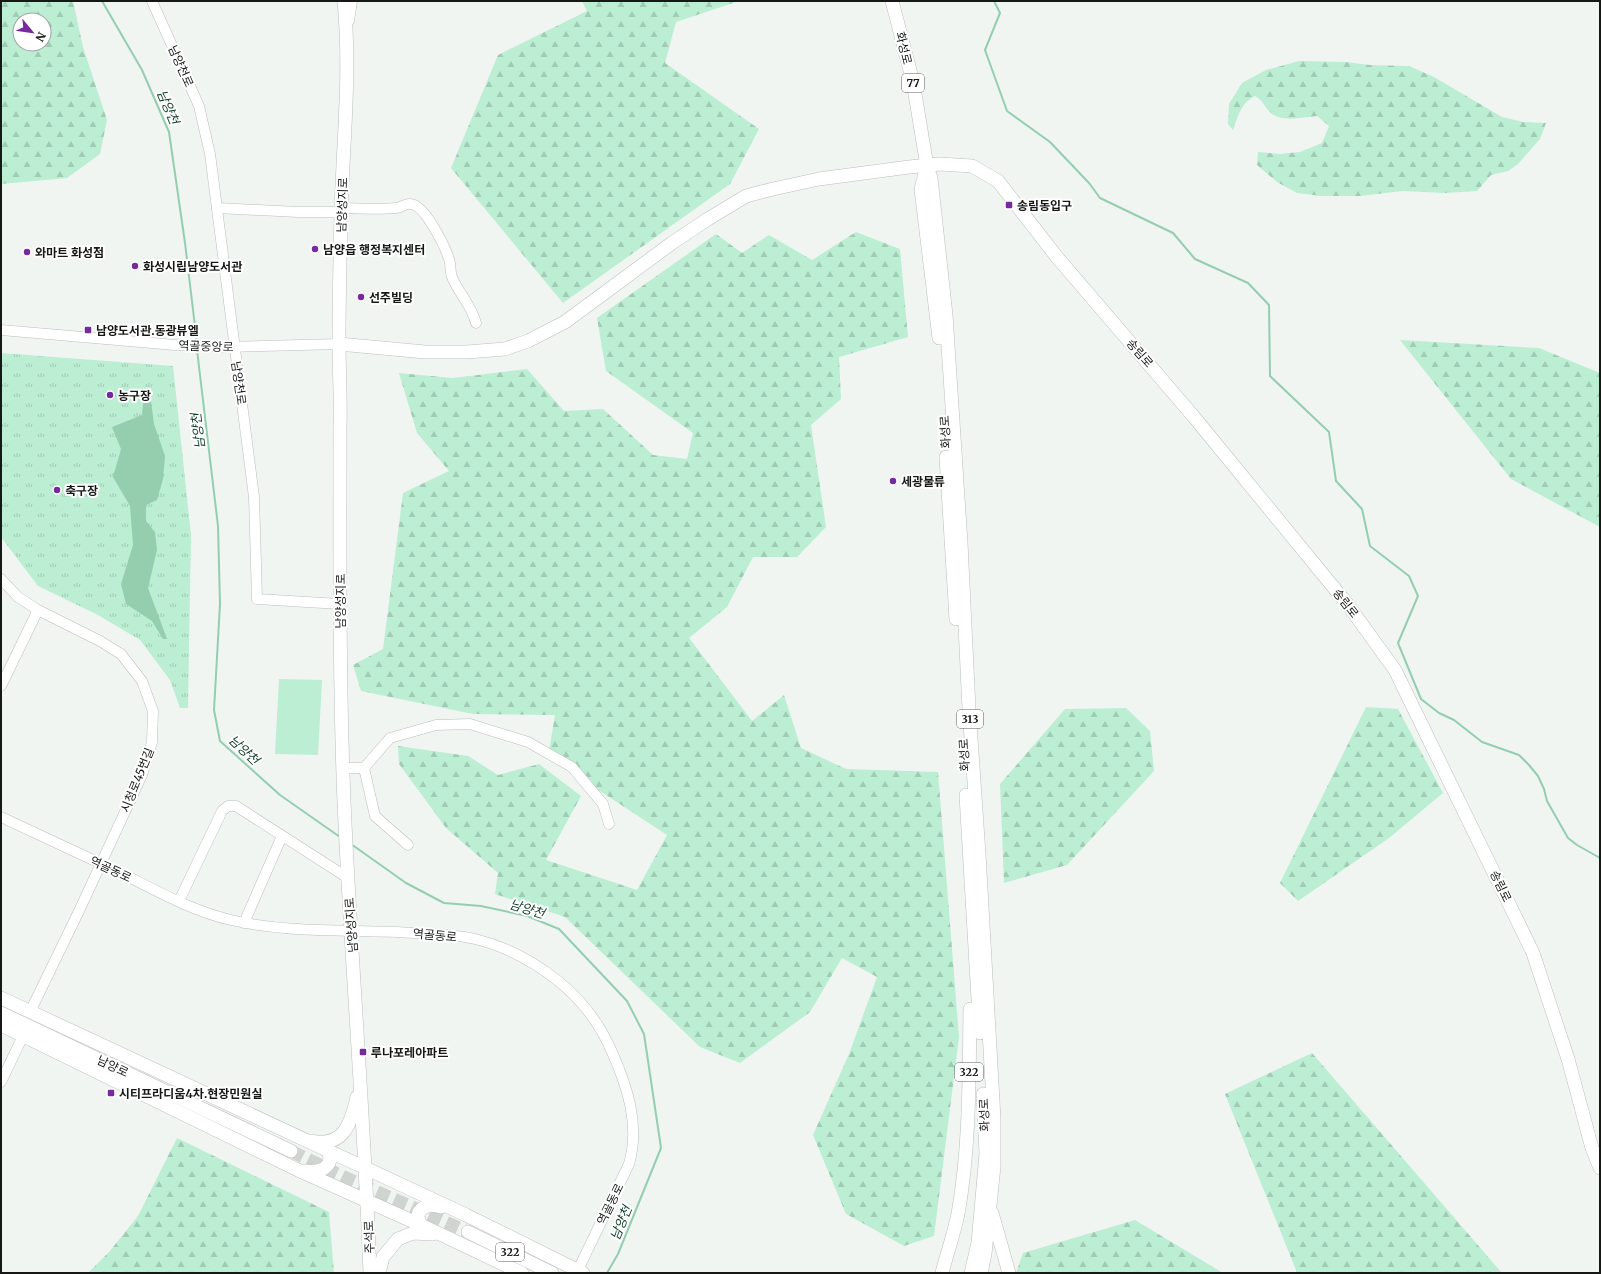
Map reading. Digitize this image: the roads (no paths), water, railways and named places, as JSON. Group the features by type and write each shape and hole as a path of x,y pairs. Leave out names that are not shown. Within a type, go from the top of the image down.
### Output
{"main road":[{"name":"남양성지로","path":"344,1 347,32 348,82 341,210 339,344 341,395 340,604 343,768 346,849 368,1200"},
{"name":"화성로","path":"892,1 913,82 927,166 931,178 946,315 961,543 969,709 994,1120 994,1166 991,1207 981,1273"},
{"name":"송림로","path":"339,344 425,352 467,352 505,349 528,341 565,322 672,243 746,196 819,179 940,164 972,166 998,181 1056,256 1194,417 1348,605 1395,670 1533,953 1568,1059 1592,1148 1600,1168"},
{"name":"화성로","path":"927,166 920,189 939,333 986,1154 978,1243 971,1273"},
{"name":"322","path":"942,1273 957,1215 965,1162 969,1119 971,981 966,925 970,869"},
{"path":"1,998 466,1216 580,1272"},
{"name":"남양로","path":"1,1013 291,1151"},
{"path":"1,1026 298,1170 368,1200 522,1273"},
{"path":"302,1139 324,1143 338,1138 343,1134 352,1118 360,1088"},
{"path":"298,1170 310,1172 322,1170 330,1162 331,1158 329,1153"},
{"name":"주석로","path":"368,1200 370,1273"},
{"path":"422,1225 418,1217 418,1213 424,1207 430,1205 441,1206 466,1216"},
{"path":"991,1207 1009,1273"},
{"path":"379,1273 383,1257 398,1239 421,1232 447,1237"},
{"name":"322","path":"468,1232 552,1273"}],"street":[{"name":"남양천로","path":"152,1 199,106 210,154 254,497 257,599 340,604"},
{"path":"347,32 352,1"},
{"path":"216,208 298,212 398,208 410,203 418,206 430,221 441,239 449,260 452,277 461,294 470,305 476,323"},
{"name":"역골중앙로","path":"1,330 175,345 223,347 339,344"},
{"name":"시청로45번길","path":"1,579 18,597 38,610 100,641 121,654 142,681 153,711 152,742 142,775 30,1012"},
{"path":"1,686 38,610"},
{"path":"343,768 364,768 390,738 436,725 470,724 528,742 572,767 603,804 609,824"},
{"path":"364,768 375,816 408,845"},
{"path":"179,901 222,811 228,806 236,806 348,878"},
{"name":"역골동로","path":"1,817 206,913 244,923 279,928 454,935 476,939 499,947 530,961 551,975 580,1001 595,1021 610,1047 619,1069 630,1106 634,1138 631,1155 625,1174 580,1272"},
{"path":"244,923 282,836"},
{"path":"1,1082 23,1036"}],"waterway":[{"name":"남양천","path":"102,1 142,70 169,132 185,243 197,343"},
{"path":"994,1 1000,13 985,50 1007,111 1050,142 1089,183 1100,198 1173,233 1195,259 1248,283 1269,305 1270,376 1329,432 1336,481 1362,509 1370,546 1409,576 1418,596 1398,643 1421,699 1439,713 1454,720 1482,742 1519,755 1538,776 1544,789 1547,801 1568,838 1600,858"},
{"name":"남양천","path":"197,350 218,526 220,604 214,710 220,741 280,795 340,837"},
{"name":"남양천","path":"351,844 406,883 444,903 481,906 527,916 559,929 627,1001 644,1034 661,1148 618,1254 607,1273"}],"tunnel":[{"path":"291,1151 344,1177 468,1232"}],"place":[{"name":"송림동입구","path":"1009,205"},
{"name":"남양읍 행정복지센터","path":"315,249"},
{"name":"와마트 화성점","path":"27,252"},
{"name":"화성시립남양도서관","path":"135,266"},
{"name":"선주빌딩","path":"361,297"},
{"name":"남양도서관.동광뷰엘","path":"88,330"},
{"name":"농구장","path":"110,395"},
{"name":"세광물류","path":"893,481"},
{"name":"축구장","path":"57,490"},
{"name":"루나포레아파트","path":"363,1052"},
{"name":"시티프라디움4차.현장민원실","path":"111,1093"}]}
